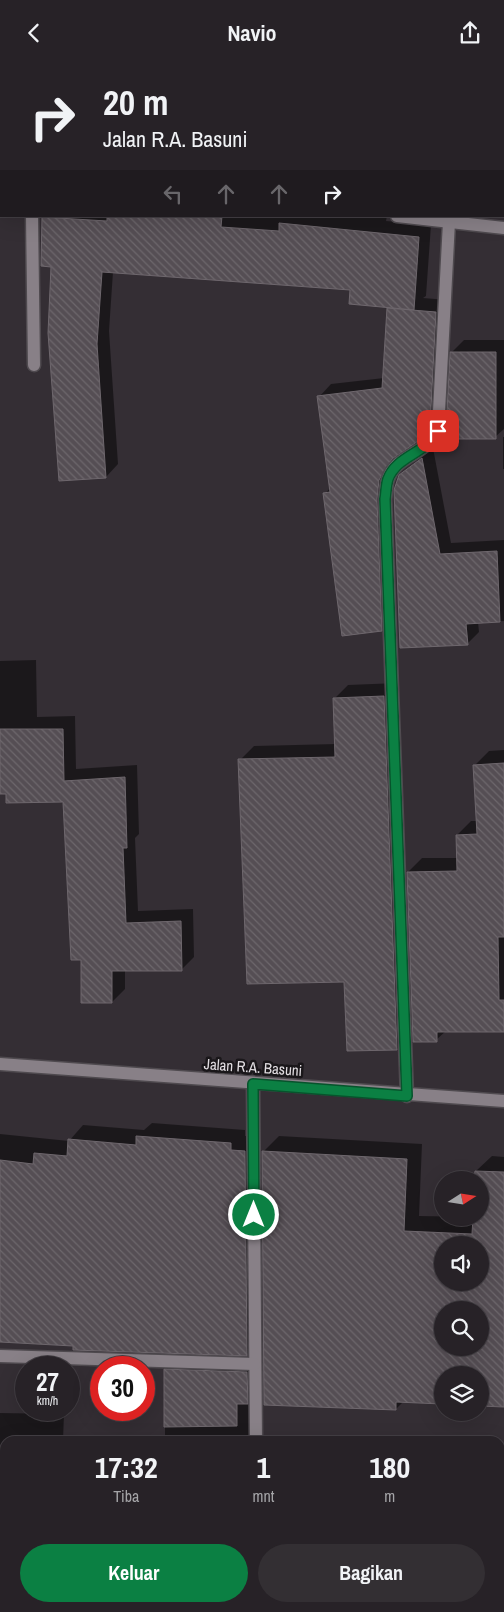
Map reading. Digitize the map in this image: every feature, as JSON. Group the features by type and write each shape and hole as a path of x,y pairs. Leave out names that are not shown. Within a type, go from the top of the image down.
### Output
{"street":[{"path":"32,217 34,365"},
{"path":"404,217 504,229"},
{"path":"407,1096 385,499 388,479 397,464 432,441 438,431 448,222"},
{"name":"Jalan R.A. Basuni","path":"0,1064 407,1096 504,1101"},
{"path":"253,1084 256,1436"},
{"path":"0,1356 254,1364"}],"building":[{"path":"42,217 107,221 107,217 222,217 221,227 279,231 279,223 419,237 414,310 349,304 350,290 102,272 97,344 106,478 59,481 48,333 51,267 41,266"},
{"path":"387,308 436,312 430,427 421,439 392,459 379,480 377,499 382,631 342,636 323,493 330,492 317,396 382,388"},
{"path":"450,352 496,352 496,439 442,439 446,430"},
{"path":"422,458 440,554 497,551 500,622 466,624 468,645 400,648 394,490 399,475"},
{"path":"384,696 397,1050 347,1051 344,982 247,984 238,759 335,757 333,698"},
{"path":"0,729 63,729 64,781 125,777 127,848 123,848 126,923 181,921 182,971 112,971 112,1003 81,1003 81,960 71,960 63,802 6,803 6,794 0,794"},
{"path":"504,763 504,937 498,937 499,1000 504,1000 504,1032 437,1032 437,1042 413,1042 407,872 457,871 456,835 477,834 473,765"},
{"path":"136,1136 231,1143 231,1150 245,1151 247,1356 73,1350 73,1346 0,1342 0,1160 33,1164 34,1153 67,1156 68,1139 136,1145"},
{"path":"262,1151 407,1159 404,1231 472,1234 472,1226 489,1226 489,1171 504,1172 504,1407 489,1406 489,1366 434,1366 434,1404 396,1402 396,1410 264,1405"},
{"path":"164,1369 247,1372 248,1404 237,1404 237,1426 164,1427"}],"route":[{"path":"254,1215 253,1084 407,1096 385,499 388,479 397,464 424,448 432,441 438,431"}]}
